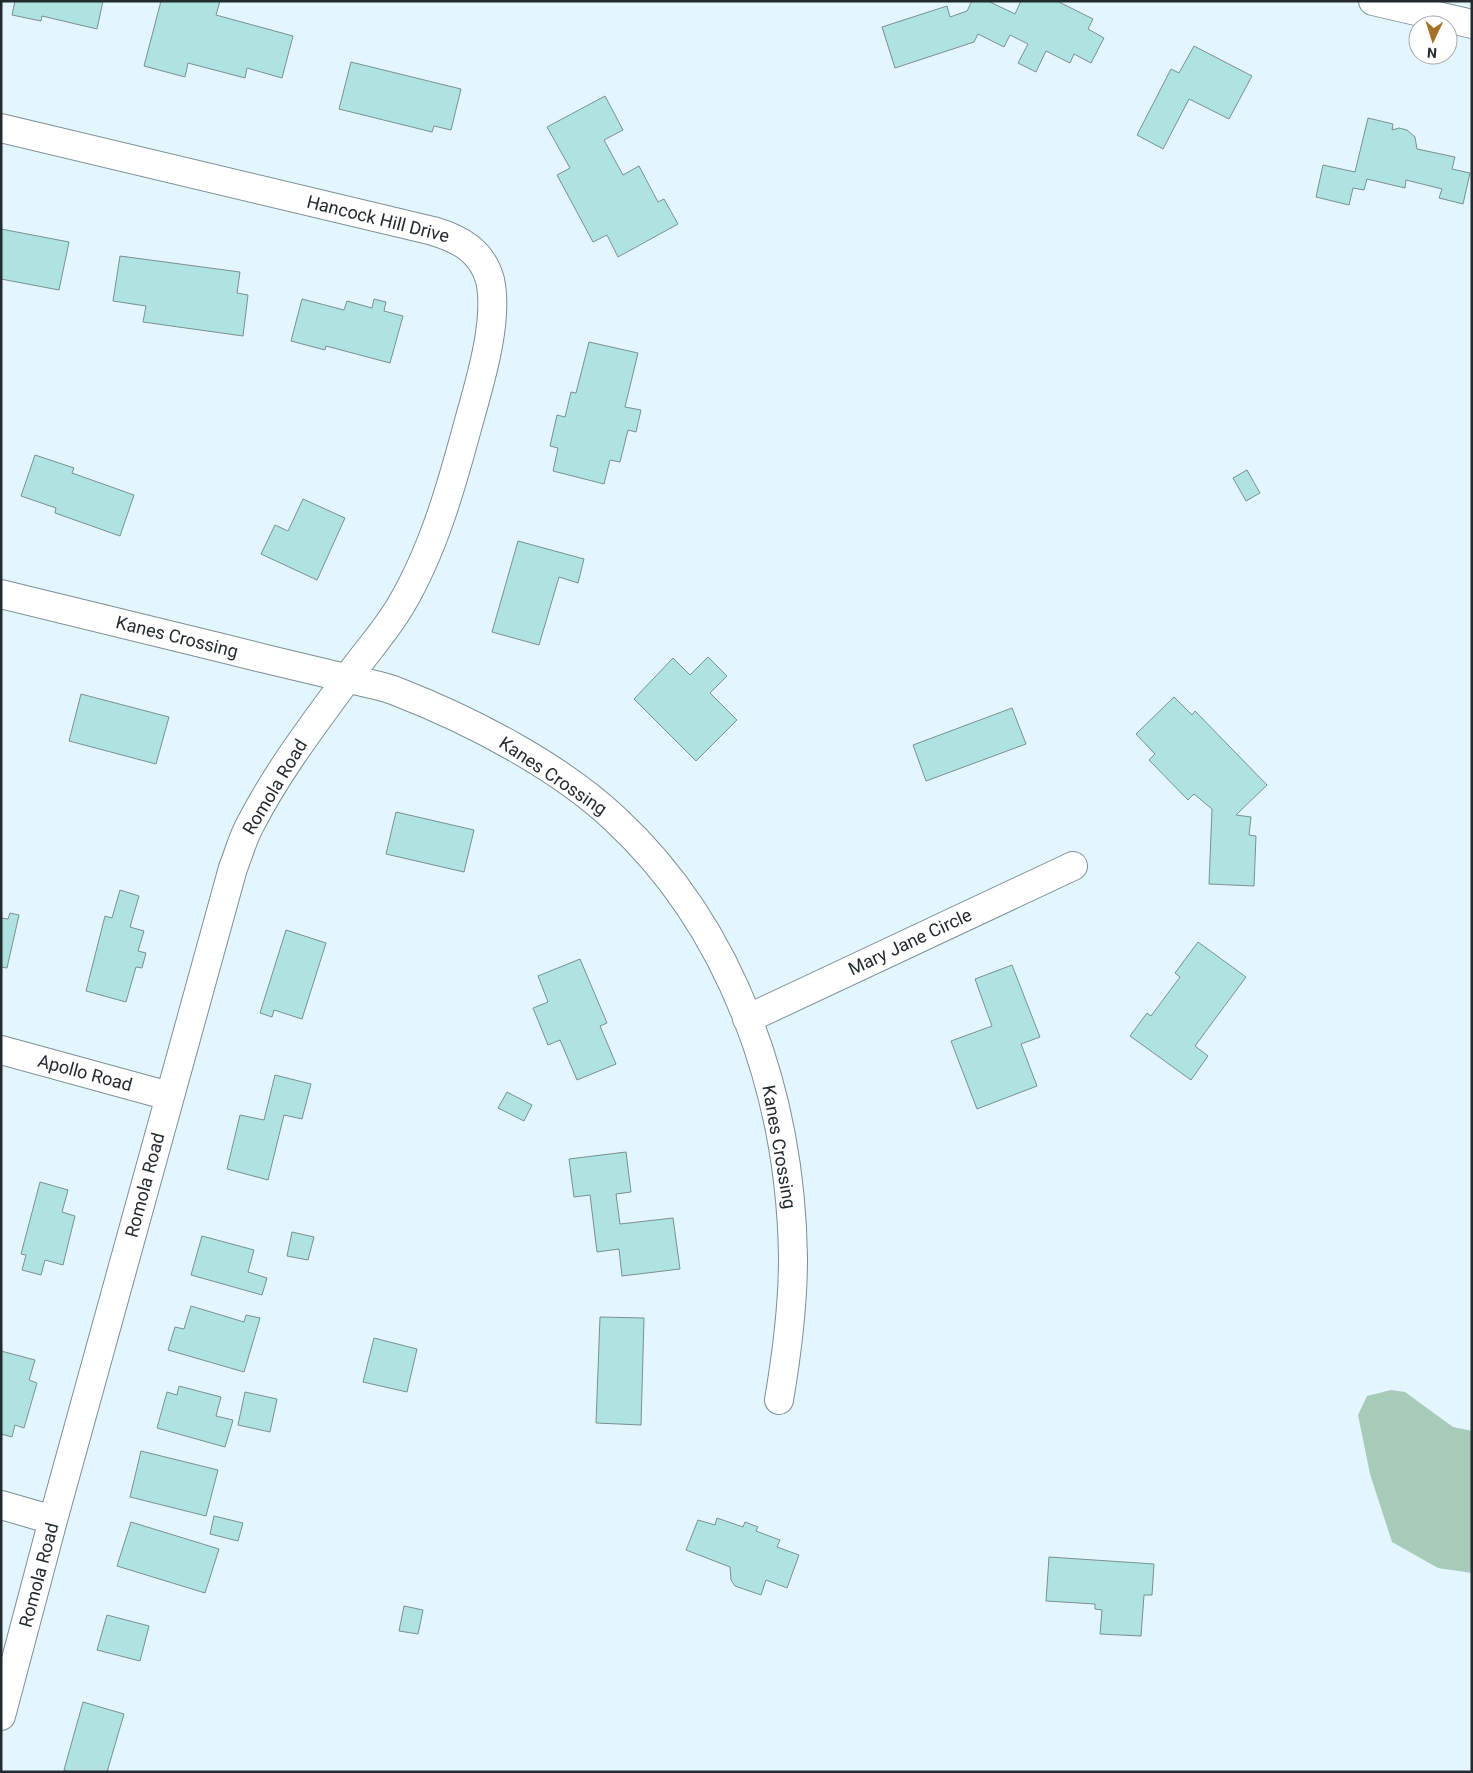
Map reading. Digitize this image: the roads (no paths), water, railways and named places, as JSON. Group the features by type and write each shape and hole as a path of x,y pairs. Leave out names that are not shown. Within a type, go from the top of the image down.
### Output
{"street":[{"path":"1373,1 1472,24"},
{"name":"Hancock Hill Drive","path":"1,128 433,231 455,238 465,244 476,254 484,266 490,279 492,297 487,351 480,386 449,492 420,569 401,606 347,678"},
{"name":"Kanes Crossing","path":"1,594 395,690 505,742 581,791 615,819 651,856 682,896 710,939 732,981 766,1070 779,1122 788,1176 792,1230 790,1322 779,1400"},
{"name":"Romola Road","path":"1,1716 53,1520 233,868 250,825 265,797 347,678"},
{"name":"Mary Jane Circle","path":"748,1019 1072,866"},
{"name":"Apollo Road","path":"1,1050 170,1096"},
{"path":"1,1506 53,1520"}]}
